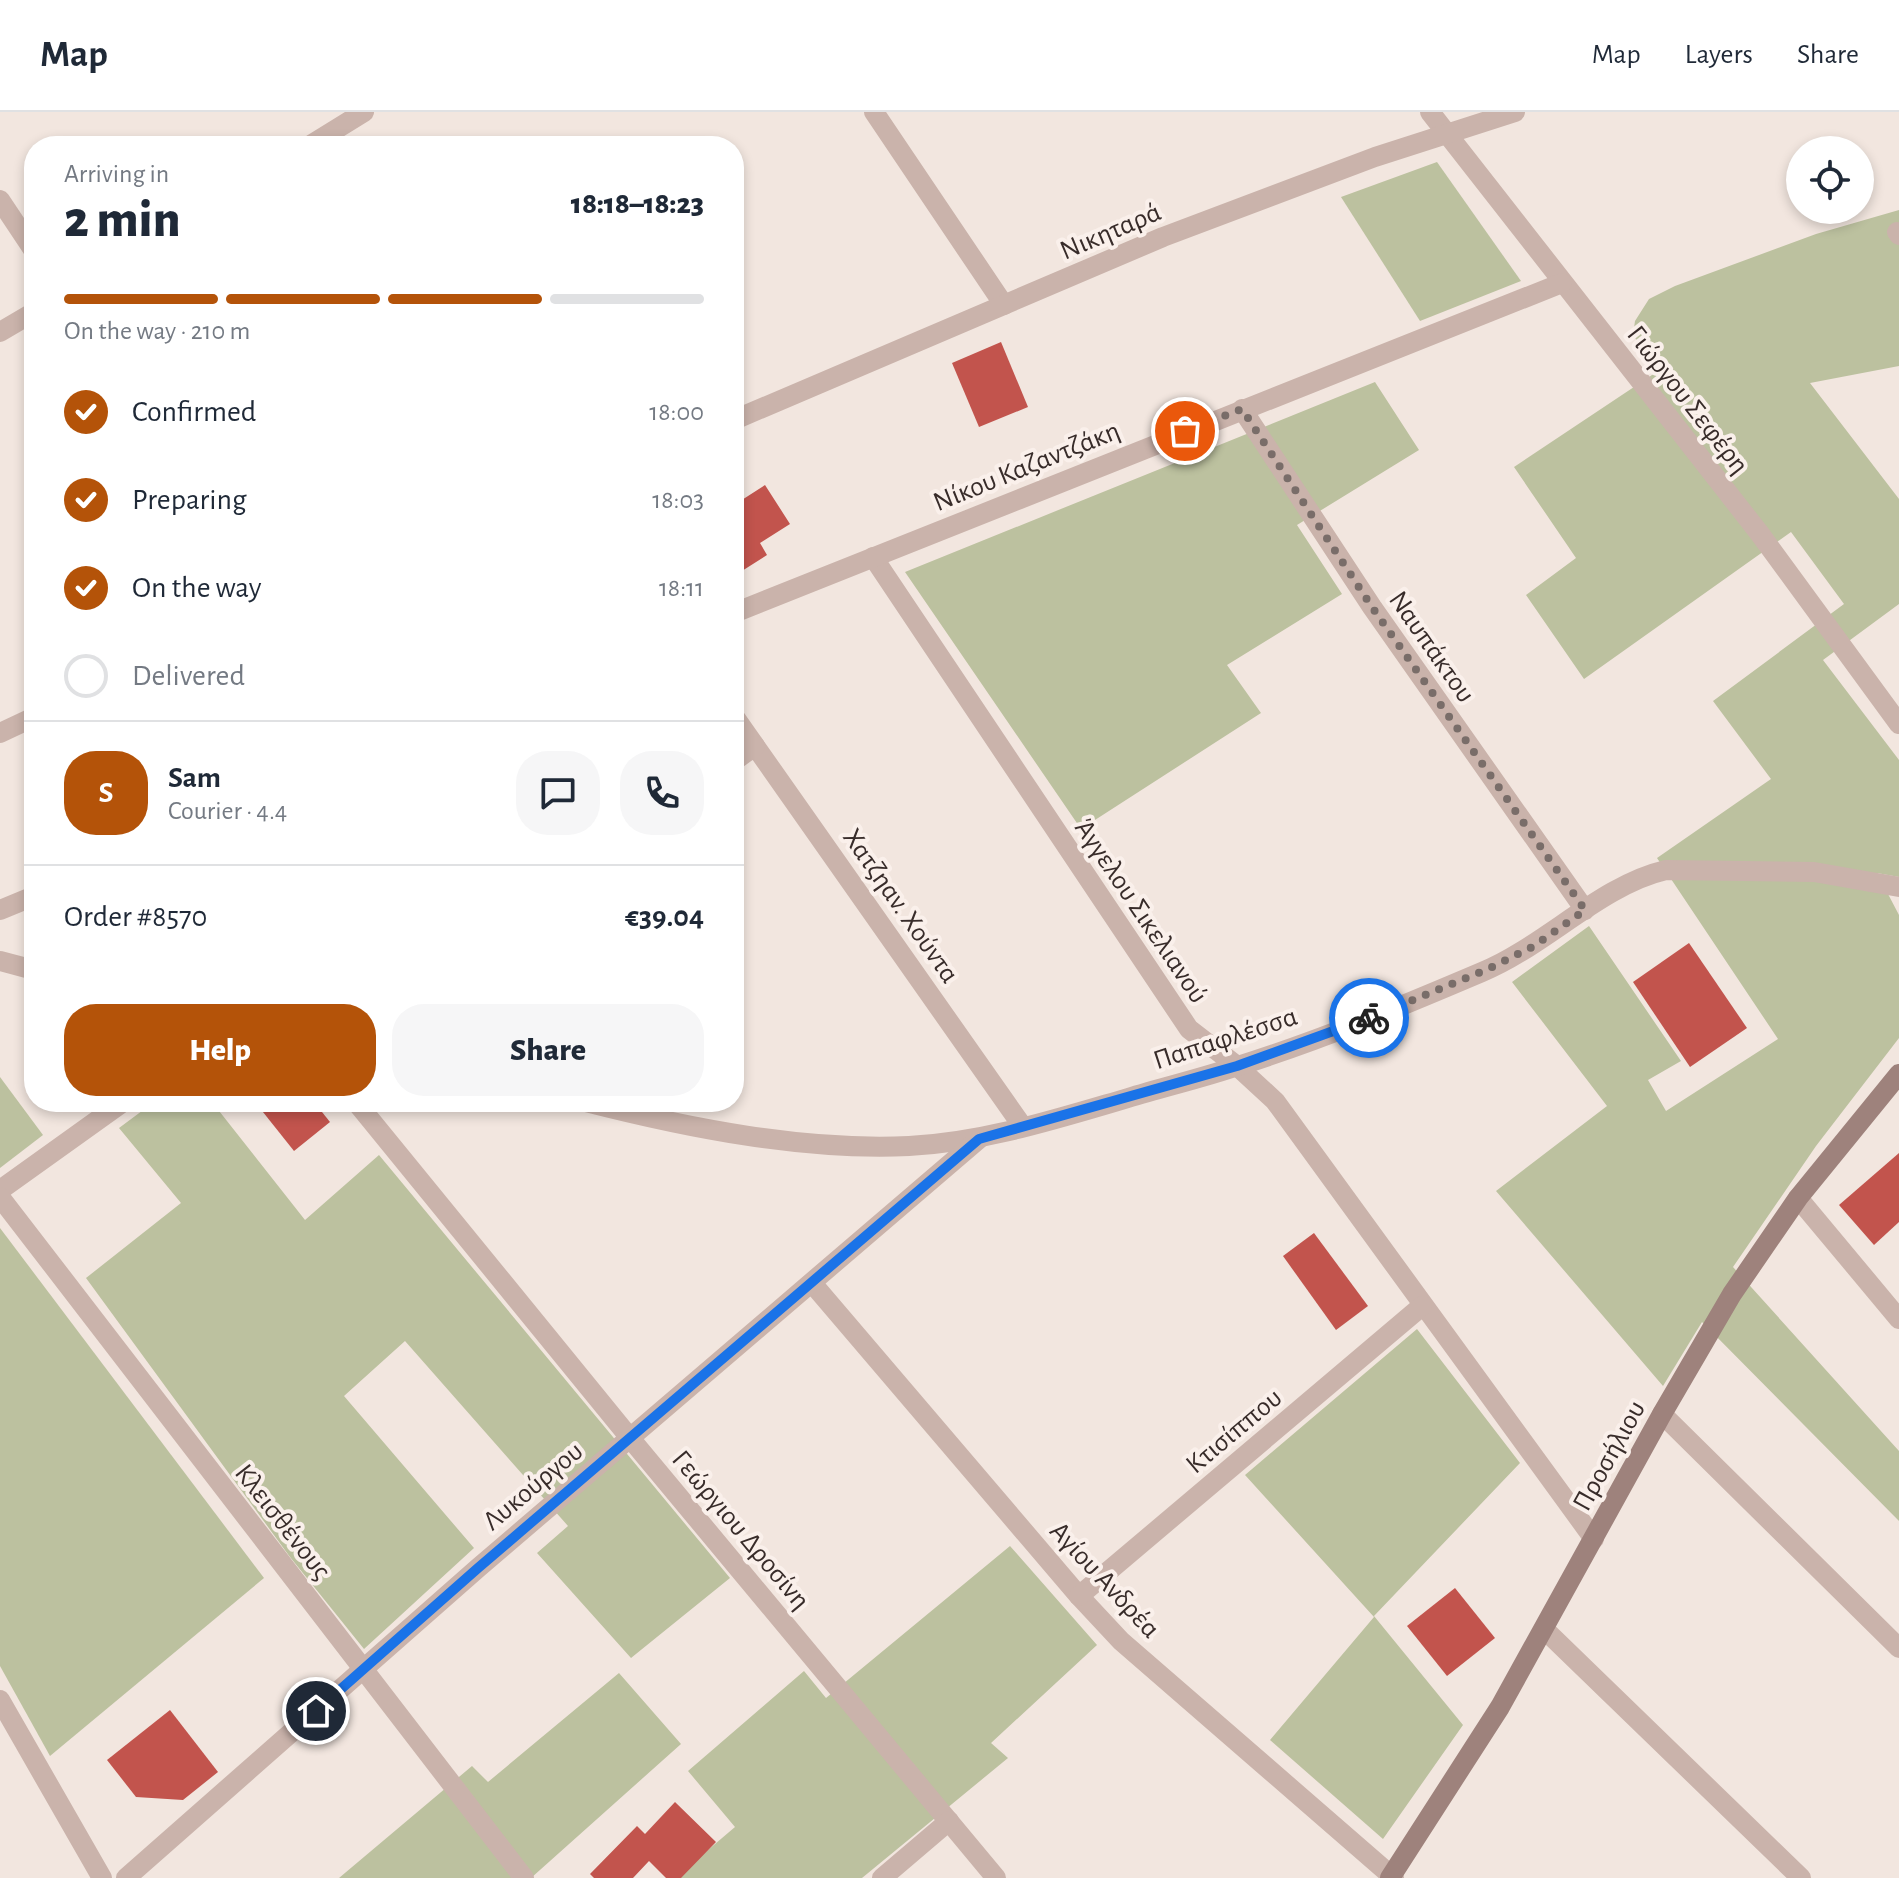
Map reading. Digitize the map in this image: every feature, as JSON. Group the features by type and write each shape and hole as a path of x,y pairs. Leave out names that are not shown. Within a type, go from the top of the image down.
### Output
{"street":[{"path":"325,136 364,112"},
{"path":"874,112 1004,305"},
{"name":"Γιώργου Σεφέρη","path":"1430,112 1760,534 1899,724"},
{"name":"Νικηταρά","path":"744,416 1177,232 1361,163 1515,112"},
{"path":"0,200 24,236"},
{"name":"Νίκου Καζαντζάκη","path":"744,609 1562,283"},
{"path":"0,332 24,318"},
{"name":"Ναυπάκτου","path":"1242,409 1372,607 1585,910"},
{"name":"Άγγελου Σικελιανού","path":"873,557 1189,1029 1237,1066 1275,1101 1594,1539"},
{"path":"0,733 24,722"},
{"name":"Χατζηαν. Χούντα","path":"744,730 1023,1127"},
{"path":"744,754 755,746"},
{"name":"Παπαφλέσσα","path":"636,1112 730,1131 813,1143 910,1146 979,1139 1237,1066 1486,970 1534,946 1585,910 1638,879 1666,870 1814,872 1899,887"},
{"path":"0,910 24,900"},
{"path":"0,961 24,967"},
{"name":"Προσήλιου","path":"1392,1877 1466,1764 1545,1630 1662,1414 1732,1294 1798,1198 1899,1074"},
{"path":"0,1190 109,1112"},
{"name":"Γεώργιου Δροσίνη","path":"364,1112 996,1878"},
{"name":"Λυκούργου","path":"126,1878 363,1669 979,1139"},
{"name":"Κλεισθένους","path":"0,1197 524,1878"},
{"path":"1798,1198 1899,1319"},
{"name":"Αγίου Ανδρέα","path":"812,1283 1121,1641 1392,1877"},
{"name":"Κτισίππου","path":"1079,1596 1422,1306"},
{"path":"1662,1414 1899,1648"},
{"path":"1545,1630 1801,1878"},
{"path":"0,1700 102,1878"},
{"path":"882,1878 949,1821"}],"green space":[{"path":"1437,162 1521,281 1420,321 1341,197"},
{"path":"1899,210 1899,366 1810,383 1899,499 1899,604 1823,660 1899,760 1899,877 1877,873 1899,915 1899,1038 1816,1146 1733,1267 1899,1451 1899,1521 1702,1322 1663,1386 1496,1191 1607,1106 1512,982 1589,926 1681,1061 1648,1080 1666,1111 1778,1039 1657,858 1771,779 1713,701 1844,604 1791,532 1584,679 1526,595 1576,558 1514,467 1658,371 1633,335 1635,321 1649,299 1675,286 1816,234 1851,224 1874,224 1874,217"},
{"path":"1375,382 1419,450 1297,525 1342,594 1227,665 1261,713 1081,829 905,572"},
{"path":"0,1077 43,1135 0,1168"},
{"path":"141,1112 220,1112 305,1220 379,1155 730,1578 631,1658 537,1553 568,1526 405,1341 344,1396 474,1548 364,1649 290,1557 86,1278 181,1203 119,1128"},
{"path":"0,1228 264,1578 50,1756 0,1666"},
{"path":"1417,1329 1520,1463 1374,1616 1463,1725 1383,1839 1270,1740 1374,1617 1245,1475"},
{"path":"1010,1546 1097,1645 991,1743 1008,1758 862,1878 675,1878 735,1827 688,1771 804,1671 826,1698"},
{"path":"619,1673 681,1744 531,1878 339,1878 472,1766 488,1782"}],"building":[{"path":"1001,342 1028,407 979,427 952,363"},
{"path":"765,485 790,524 760,543 767,555 744,570 744,499"},
{"path":"1689,943 1747,1028 1690,1067 1633,982"},
{"path":"263,1112 322,1112 330,1122 294,1151"},
{"path":"1899,1153 1899,1222 1874,1245 1839,1205"},
{"path":"1314,1233 1368,1306 1336,1330 1283,1256"},
{"path":"1455,1588 1495,1638 1447,1676 1407,1626"},
{"path":"170,1710 218,1772 183,1800 136,1797 107,1760"},
{"path":"675,1802 716,1842 681,1878 666,1878 649,1861 633,1878 594,1878 590,1874 637,1826 645,1834"}],"way so far":[{"path":"1185,431 1242,409 1372,607 1585,910 1534,946 1486,970 1369,1018"}],"route":[{"path":"316,1711 478,1568 979,1139 1237,1066 1369,1018"}]}
